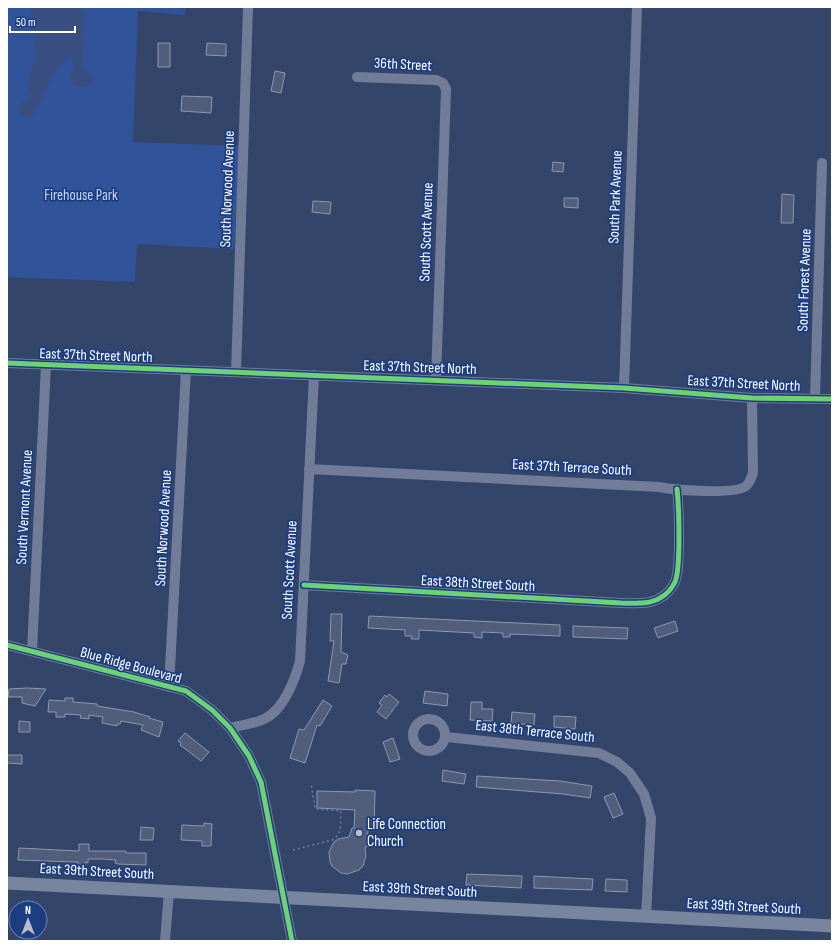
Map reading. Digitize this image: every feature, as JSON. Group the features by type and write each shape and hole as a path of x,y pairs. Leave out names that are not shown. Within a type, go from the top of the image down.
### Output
{"main road":[{"name":"East 39th Street South","path":"7,883 646,918 832,926"}],"street":[{"name":"South Norwood Avenue","path":"236,372 248,7"},
{"name":"South Park Avenue","path":"624,388 636,7"},
{"name":"36th Street","path":"357,77 436,80 443,83 445,86"},
{"name":"South Scott Avenue","path":"436,379 445,86"},
{"name":"South Forest Avenue","path":"815,398 822,163"},
{"name":"East 37th Street North","path":"7,363 314,374 624,388 752,400 815,398 832,399"},
{"name":"South Vermont Avenue","path":"32,651 46,365"},
{"name":"South Norwood Avenue","path":"169,687 186,370"},
{"name":"South Scott Avenue","path":"230,728 265,719 279,706 290,690 300,662 314,374"},
{"name":"East 37th Terrace South","path":"309,469 734,491 745,487 750,481 753,473 752,400"},
{"name":"East 38th Street South","path":"304,586 621,603 650,602 660,598 669,591 675,581 677,570 679,508 677,489"},
{"name":"Blue Ridge Boulevard","path":"7,645 186,692 194,696 212,710 230,728 249,756 261,782 292,941"},
{"name":"East 38th Terrace South","path":"446,737 599,753 617,762 630,773 644,794 651,818 646,918"},
{"path":"165,941 169,891"}],"path":[{"path":"293,850 332,840 338,836 340,832 341,811 315,809 310,782"}],"green space":[{"name":"Firehouse Park","path":"7,7 185,7 185,15 138,11 133,142 240,146 234,249 137,244 135,282 7,277"}],"shaded area":[{"path":"31,7 79,7 82,12 84,25 83,62 87,74 96,79 86,87 74,86 70,76 74,64 71,56 58,66 33,116 25,118 19,114 18,106 32,95 26,87 35,59"}],"building":[{"path":"158,43 170,43 170,67 158,67"},
{"path":"207,43 226,44 226,56 206,55"},
{"path":"275,71 285,73 281,93 271,91"},
{"path":"182,96 212,97 211,113 181,111"},
{"path":"553,162 564,163 563,172 552,171"},
{"path":"782,194 794,195 793,223 781,223"},
{"path":"564,198 578,198 578,208 564,207"},
{"path":"313,201 331,202 330,214 312,212"},
{"path":"331,614 342,614 341,652 348,655 346,664 342,664 339,683 328,681 334,641 330,641"},
{"path":"369,616 560,625 560,636 510,634 510,637 503,637 503,633 482,632 482,638 474,637 474,633 419,630 419,639 411,639 412,636 405,636 405,630 368,628"},
{"path":"675,621 678,631 658,638 654,628"},
{"path":"573,626 628,628 627,639 573,637"},
{"path":"9,689 46,689 35,706 22,703 22,697 8,697"},
{"path":"425,691 448,694 447,706 423,703"},
{"path":"389,694 399,702 386,719 377,712 382,705 379,703 385,695 387,697"},
{"path":"65,698 73,698 73,702 97,704 97,706 134,712 163,722 159,737 141,730 143,725 121,721 120,724 117,724 117,726 102,723 103,717 89,715 89,719 80,718 81,715 65,714 65,717 56,717 56,712 48,712 49,700 65,701"},
{"path":"323,700 332,706 320,726 317,725 305,763 290,758 299,729 304,730"},
{"path":"471,702 482,702 482,709 493,709 492,721 470,720"},
{"path":"512,712 535,714 534,725 511,723"},
{"path":"554,716 576,717 575,729 554,727"},
{"path":"19,721 30,722 30,732 19,732"},
{"path":"185,733 209,752 201,761 180,745 181,743 178,741"},
{"path":"393,738 400,759 390,762 383,742"},
{"path":"7,755 22,755 22,764 7,763"},
{"path":"443,770 466,774 464,784 442,781"},
{"path":"477,776 560,781 592,786 590,798 563,794 476,787"},
{"name":"Life Connection Church","path":"355,790 375,791 374,830 368,829 367,847 365,847 366,856 363,866 359,870 347,874 341,873 332,866 329,852 334,842 338,839 349,837 352,828 354,828 355,810 317,808 317,791 355,792"},
{"path":"614,793 623,814 613,818 604,797"},
{"path":"204,823 212,824 211,846 202,846 202,841 181,840 182,825 204,826"},
{"path":"141,827 154,828 153,840 140,840"},
{"path":"79,844 89,844 89,851 126,851 126,853 146,853 146,865 118,864 115,863 116,860 102,859 88,859 88,863 85,862 85,865 78,865 78,862 18,860 19,848 79,851"},
{"path":"467,874 522,876 521,888 466,885"},
{"path":"534,876 593,879 592,890 534,888"},
{"path":"606,879 627,880 627,892 605,891"}],"cycle path":[{"path":"7,363 624,388 752,398 832,399"},
{"path":"304,585 621,603 651,602 662,597 669,591 675,582 677,575 679,537 677,489"},
{"path":"7,645 186,691 212,710 230,728 249,756 261,782 292,941"}],"place":[{"name":"Life Connection Church","path":"359,833"}]}
